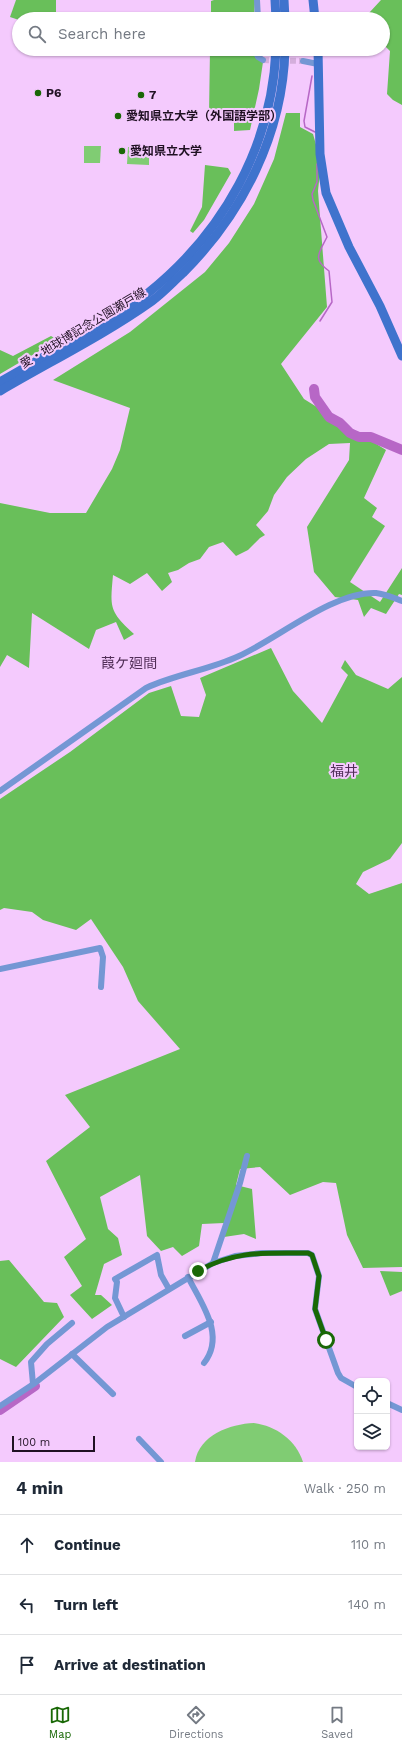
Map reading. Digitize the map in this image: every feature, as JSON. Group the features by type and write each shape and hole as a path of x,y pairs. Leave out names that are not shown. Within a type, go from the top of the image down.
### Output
{"main road":[{"path":"275,0 276,12"},
{"path":"284,0 285,12"},
{"path":"313,0 314,12"},
{"name":"愛・地球博記念公園瀬戸線","path":"0,382 113,317 148,294 187,258 211,230 241,182 261,134 271,96 275,56"},
{"name":"愛・地球博記念公園瀬戸線","path":"0,391 153,301 194,262 213,239 241,200 261,161 279,103 285,56"},
{"path":"318,56 320,154 326,192 349,247 380,306 402,356"}],"street":[{"path":"258,0 258,12"},
{"path":"258,56 263,60"},
{"path":"303,61 318,64"},
{"path":"0,791 146,688 161,681 218,665 240,656 334,603 348,597 377,593 402,601"},
{"path":"0,969 100,948 103,957 101,987"},
{"path":"213,1263 240,1183 247,1156"},
{"path":"0,1406 33,1384 107,1327 188,1277 213,1263 235,1256 262,1253 308,1253 312,1255 319,1276 315,1309 338,1373 341,1378 354,1385"},
{"path":"124,1317 115,1298 115,1279 157,1255 161,1275 169,1289"},
{"path":"188,1277 211,1322 213,1332 209,1357 204,1363"},
{"path":"185,1336 211,1322"},
{"path":"33,1384 31,1362 47,1344 72,1323"},
{"path":"72,1354 113,1394"},
{"path":"390,1404 402,1410"},
{"path":"139,1439 160,1462"}],"green space":[{"path":"16,0 56,0 56,12 12,12 12,18 10,17"},
{"path":"255,0 254,12 211,12 211,1"},
{"path":"381,0 402,0 402,105 393,100 387,94 390,56 390,12 370,12"},
{"path":"210,56 255,56 263,62 250,130 234,131 234,119 209,115"},
{"path":"286,113 300,113 300,127 313,134 321,162 318,191 327,307 281,364 304,399 386,450 364,498 377,508 372,517 385,526 350,582 380,602 402,568 402,595 399,594 386,614 371,608 364,617 358,600 335,597 314,572 307,527 349,460 350,443 329,444 306,459 287,477 274,495 268,511 256,525 265,535 248,550 236,556 223,542 209,547 200,559 189,563 178,570 168,573 172,582 162,591 147,573 130,584 113,575 113,608 120,620 134,634 124,640 116,622 96,630 89,649 32,613 29,668 7,655 0,667 0,503 50,513 86,513 112,469 120,450 130,408 53,380 130,332 205,272 229,243 254,204 274,159"},
{"path":"84,146 101,146 100,163 84,163"},
{"path":"128,147 149,148 149,165 127,164"},
{"path":"205,165 228,168 231,173 204,220 193,233 190,231 202,207"},
{"path":"51,336 58,340 0,374 0,350 13,356"},
{"path":"271,648 293,691 322,723 348,675 341,668 345,660 356,675 388,689 402,677 402,843 390,859 363,872 356,884 369,894 402,883 402,1267 363,1268 347,1235 336,1183 323,1182 290,1195 260,1167 240,1169 236,1185 252,1189 256,1239 244,1234 224,1237 224,1223 202,1224 199,1246 182,1256 173,1247 161,1251 147,1236 140,1175 100,1197 108,1229 118,1238 122,1255 104,1264 95,1295 101,1295 112,1305 92,1319 70,1295 82,1286 64,1257 86,1239 46,1161 90,1127 65,1095 180,1049 138,1001 123,967 91,919 76,930 43,920 32,912 4,908 0,910 0,799 70,752 149,693 171,686 181,716 199,717 206,695 200,678"},
{"path":"9,1260 44,1302 57,1303 64,1317 16,1367 0,1359 0,1261"},
{"path":"380,1271 402,1272 402,1291 390,1296"},
{"path":"254,1423 270,1427 284,1435 300,1454 303,1462 195,1462 198,1453 209,1438 235,1426"}],"waterway":[{"path":"312,76 304,121 305,127 315,132"},
{"path":"317,164 317,182 312,194 327,237 320,252 319,259 320,263 329,271 332,302 320,321"},
{"path":"314,389 315,397 329,417 340,423 350,433 359,437 371,437 402,450"},
{"path":"0,1410 35,1386"}],"tunnel":[{"path":"263,60 303,61"}],"place":[{"name":"P6","path":"38,93"},
{"name":"7","path":"141,95"},
{"name":"愛知県立大学（外国語学部）","path":"118,116"},
{"name":"愛知県立大学","path":"122,151"}],"district":[{"name":"葭ケ廻間","path":"129,663"},
{"name":"福井","path":"344,771"}],"route":[{"path":"198,1271 213,1263 235,1256 262,1253 308,1253 312,1255 319,1276 315,1309 326,1340"}]}
